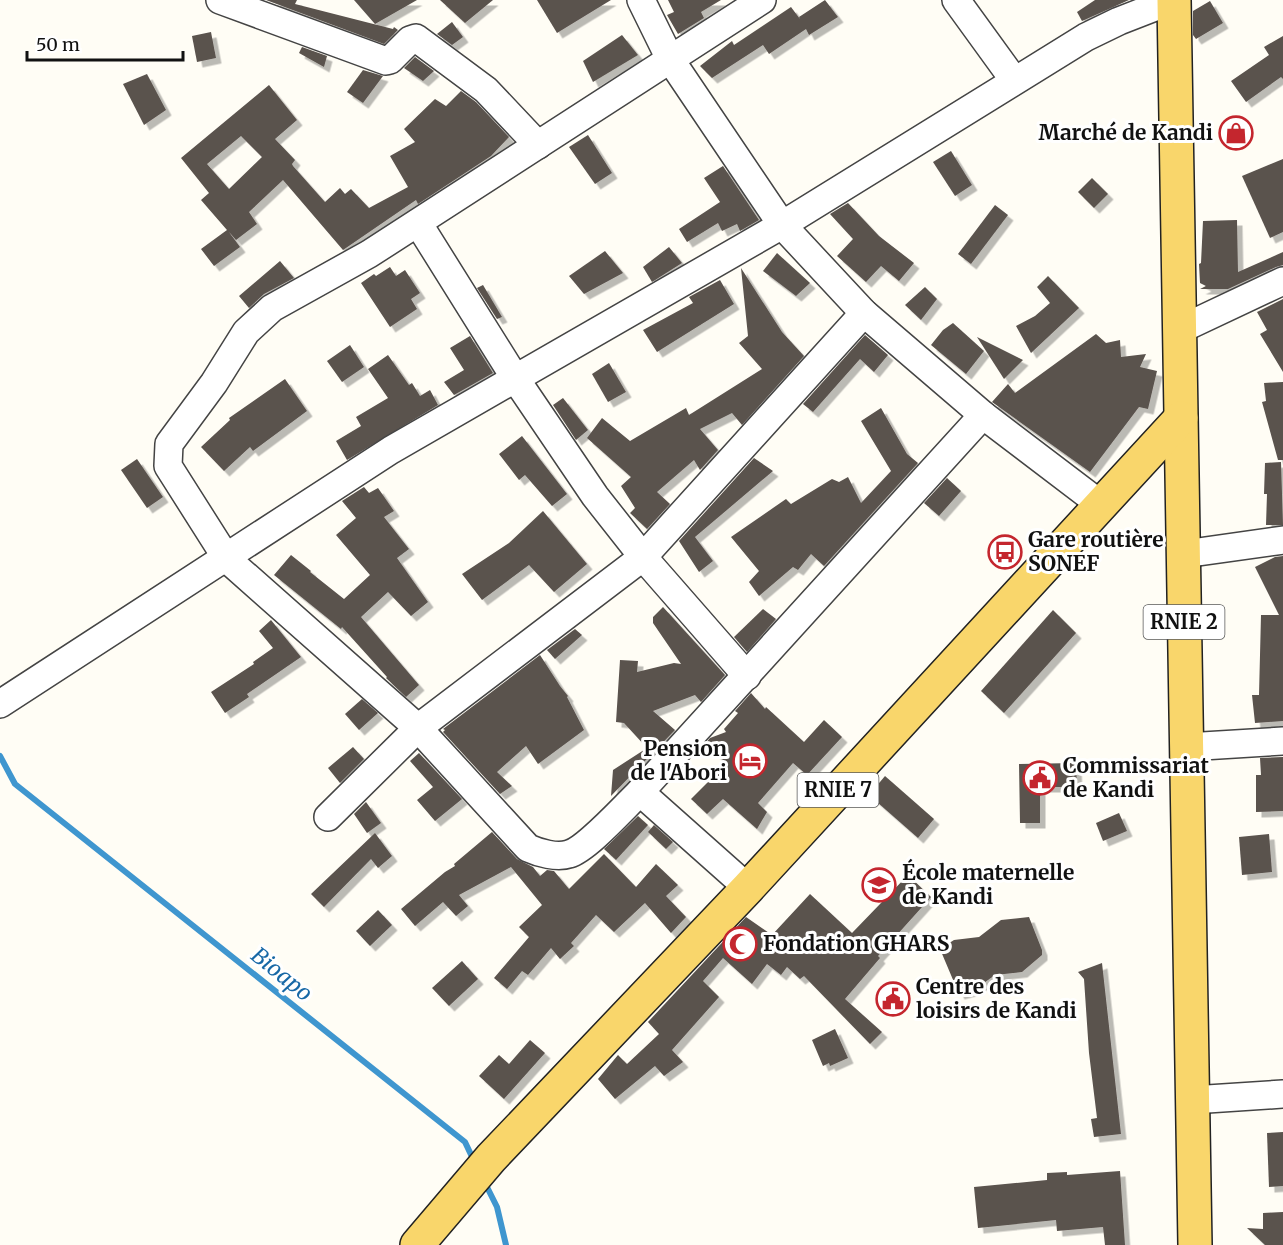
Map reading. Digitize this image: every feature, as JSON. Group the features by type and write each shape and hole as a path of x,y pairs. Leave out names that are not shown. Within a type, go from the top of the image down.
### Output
{"main road":[{"name":"RNIE 2","path":"1174,0 1195,1245"},
{"name":"RNIE 7","path":"417,1245 491,1158 748,888 1181,418"}],"street":[{"path":"220,0 386,61 390,60 410,40 416,38 486,90 538,145"},
{"path":"641,0 670,59 782,225 864,313 983,415 1100,504"},
{"path":"762,0 369,254 272,308 246,332 214,383 169,444 168,466 227,559 418,728 528,848 538,853 570,854 592,839 640,792 983,415"},
{"path":"956,0 1014,80"},
{"path":"0,704 227,559 391,450 782,225 1086,37 1119,21 1174,0"},
{"path":"418,223 515,378 595,496 643,556 747,676"},
{"path":"1179,330 1283,281"},
{"path":"328,817 418,728 643,556 864,313"},
{"path":"1184,554 1283,540"},
{"path":"1185,747 1283,741"},
{"path":"640,792 748,888"},
{"path":"1192,1100 1283,1094"}],"building":[{"path":"266,0 297,0 295,4 393,29 394,27 398,30 384,44"},
{"path":"354,0 417,0 375,24"},
{"path":"440,0 493,0 465,23"},
{"path":"537,0 611,0 557,33"},
{"path":"668,0 721,0 701,12 704,18 678,34 667,15 674,12"},
{"path":"825,0 838,17 809,35 806,29 769,54 763,45 712,78 700,66 732,41 734,45 791,7 800,19 799,17"},
{"path":"1095,0 1129,0 1082,21 1077,12"},
{"path":"1210,1 1223,23 1196,39 1193,35 1193,11"},
{"path":"452,22 463,37 452,45 437,34"},
{"path":"211,32 216,58 197,62 192,36"},
{"path":"622,35 638,55 593,82 583,61"},
{"path":"1283,36 1283,79 1281,77 1246,102 1231,81 1269,55 1264,47"},
{"path":"302,47 327,56 324,67 299,53"},
{"path":"415,57 434,71 423,81 404,68"},
{"path":"363,70 383,76 363,103 347,92"},
{"path":"147,74 166,110 144,125 123,84"},
{"path":"269,85 297,120 275,139 295,160 293,166 325,202 340,188 345,194 351,189 369,208 408,187 390,156 415,142 404,129 435,99 446,106 461,91 476,102 509,137 491,156 418,204 416,200 343,250 283,180 249,212 257,224 236,240 229,232 240,247 214,266 201,249 227,230 201,200 209,193 181,158","holes":["241,136 262,157 229,189 207,164"]},
{"path":"588,135 612,173 595,184 569,147"},
{"path":"951,151 972,185 955,196 933,162"},
{"path":"1283,159 1283,232 1270,238 1242,176"},
{"path":"723,166 759,220 740,231 737,224 722,231 718,223 687,242 679,229 720,202 704,178"},
{"path":"1092,178 1108,194 1094,208 1078,192"},
{"path":"848,203 879,236 914,263 899,281 881,266 866,282 837,256 853,239 830,214"},
{"path":"995,205 1008,215 971,264 958,254"},
{"path":"1237,220 1238,272 1283,252 1283,265 1228,289 1200,289 1206,286 1200,283 1199,264 1201,263 1203,221"},
{"path":"669,247 682,263 652,282 643,267"},
{"path":"605,251 623,273 584,294 569,276"},
{"path":"777,253 810,283 796,296 763,271"},
{"path":"280,261 294,278 264,294 249,308 239,296"},
{"path":"390,267 396,276 405,270 420,293 411,299 417,309 390,327 361,283"},
{"path":"741,268 782,332 804,356 742,425 732,413 700,429 718,450 700,470 694,460 657,492 670,504 647,529 630,513 635,508 621,486 631,477 587,438 602,418 630,441 686,408 689,415 762,369 739,343 748,336"},
{"path":"1048,276 1079,308 1031,353 1016,326 1035,316 1050,303 1037,287"},
{"path":"720,280 734,304 657,352 643,330 693,303 689,297"},
{"path":"483,285 502,317 497,319 477,288"},
{"path":"925,287 937,299 921,320 905,305"},
{"path":"1283,299 1283,372 1260,334 1267,330 1257,312"},
{"path":"953,323 984,351 966,374 931,345 943,330"},
{"path":"1096,334 1106,343 1120,340 1121,357 1146,354 1140,367 1157,371 1148,409 1139,407 1090,472 992,402 1008,384 1015,393"},
{"path":"865,335 888,355 874,372 860,359 813,412 803,404"},
{"path":"470,336 493,373 454,395 444,382 464,370 450,348"},
{"path":"977,337 1023,360 1004,379"},
{"path":"350,345 364,367 342,382 327,361"},
{"path":"388,355 409,385 412,383 420,396 430,390 438,405 347,460 336,441 361,426 356,417 388,398 368,369"},
{"path":"609,363 626,392 608,402 592,374"},
{"path":"285,379 307,411 253,451 250,447 224,471 201,447 230,420 229,418"},
{"path":"1283,382 1283,460 1278,460 1262,402 1266,401 1264,383"},
{"path":"563,398 588,430 576,440 553,405"},
{"path":"881,408 907,454 918,463 824,566 811,554 798,570 793,567 759,596 749,582 759,571 731,537 786,499 791,504 832,479 839,482 848,477 861,503 891,471 861,421"},
{"path":"522,436 567,494 552,506 525,475 519,480 499,454"},
{"path":"754,458 773,471 695,537 713,561 699,572 679,541"},
{"path":"137,459 163,497 147,508 121,470"},
{"path":"1281,462 1283,525 1266,525 1265,463"},
{"path":"947,478 961,491 939,516 924,503"},
{"path":"364,487 369,493 378,488 394,511 384,517 409,549 397,558 428,602 411,616 388,592 361,617 419,685 406,697 386,678 342,627 341,629 274,575 291,555 344,599 370,575 336,535 356,518 342,501"},
{"path":"543,511 587,564 554,592 529,565 482,600 462,574 509,543"},
{"path":"1283,556 1283,721 1255,723 1252,695 1259,695 1261,615 1279,615 1255,567 1275,557"},
{"path":"663,607 725,675 701,702 695,695 653,711 675,730 611,796 613,770 647,748 624,723 616,722 620,660 638,661 637,672 674,663 681,664 653,623 653,617"},
{"path":"763,609 776,619 747,652 734,637"},
{"path":"1053,610 1076,633 1004,713 981,691"},
{"path":"271,620 301,657 247,694 249,697 225,713 211,692 254,664 253,662 273,648 259,631"},
{"path":"575,629 582,635 555,659 547,650"},
{"path":"540,655 568,696 584,730 538,764 526,746 497,772 512,786 500,794 443,732 445,730 443,729"},
{"path":"751,693 765,709 766,707 804,742 824,720 842,737 807,775 793,763 758,803 767,812 757,829 723,799 707,814 691,799 727,763 704,745 710,738 726,732 724,729 738,713 735,711"},
{"path":"362,699 378,713 359,730 345,714"},
{"path":"353,747 364,759 340,783 328,768"},
{"path":"419,753 462,799 435,821 417,800 433,787 410,761"},
{"path":"1283,757 1283,811 1256,812 1256,775 1261,775 1260,758"},
{"path":"1076,763 1077,787 1040,787 1040,823 1020,823 1019,764"},
{"path":"885,776 934,819 918,838 869,795"},
{"path":"366,802 381,823 367,833 354,814"},
{"path":"1119,813 1127,831 1103,841 1096,823"},
{"path":"638,816 648,825 616,860 604,849"},
{"path":"654,825 673,842 666,849 648,832"},
{"path":"492,832 517,859 533,867 540,876 547,870 554,871 569,889 604,854 636,887 656,864 678,885 666,896 686,917 671,933 645,903 614,932 596,915 571,943 574,946 560,959 551,948 528,975 522,971 507,989 494,978 529,937 519,927 542,905 511,867 459,895 468,906 456,916 443,902 415,926 401,909 455,866 454,864"},
{"path":"375,833 392,856 378,868 371,859 324,907 311,894"},
{"path":"1269,834 1272,872 1242,875 1239,837"},
{"path":"908,875 931,897 878,956 880,958 845,999 882,1032 870,1044 804,976 800,979 787,967 781,975 767,964 752,984 723,958 703,981 719,997 672,1050 683,1062 664,1076 655,1066 615,1099 598,1079 618,1055 627,1064 659,1034 648,1022 746,917 772,935 810,894 852,933"},
{"path":"378,910 392,925 370,946 356,931"},
{"path":"1029,917 1042,955 1022,972 995,975 974,990 959,994 940,949 954,940 979,937 1001,920"},
{"path":"462,961 478,979 449,1006 432,988"},
{"path":"1102,963 1121,1134 1094,1137 1091,1119 1097,1118 1089,1053 1084,979 1078,972"},
{"path":"835,1029 848,1058 830,1066 829,1063 823,1066 812,1040"},
{"path":"530,1040 545,1053 504,1099 479,1076 499,1055 509,1064"},
{"path":"1283,1132 1283,1186 1269,1187 1267,1133"},
{"path":"1120,1171 1125,1245 1105,1245 1103,1227 1057,1231 1056,1220 978,1228 974,1187 1047,1180 1047,1173 1067,1172 1067,1175"},
{"path":"1283,1212 1283,1245 1265,1245 1247,1228 1263,1229 1263,1213"}],"waterway":[{"name":"Bioapo","path":"0,756 15,784 465,1142 474,1161"},
{"name":"Bioapo","path":"484,1181 497,1207 506,1245"}],"place":[{"name":"Marché de Kandi","path":"1236,133"},
{"name":"Gare routière SONEF","path":"1005,552"},
{"name":"Pension de l'Abori","path":"750,761"},
{"name":"Commissariat de Kandi","path":"1040,778"},
{"name":"École maternelle de Kandi","path":"879,885"},
{"name":"Fondation GHARS","path":"740,944"},
{"name":"Centre des loisirs de Kandi","path":"893,999"}]}
